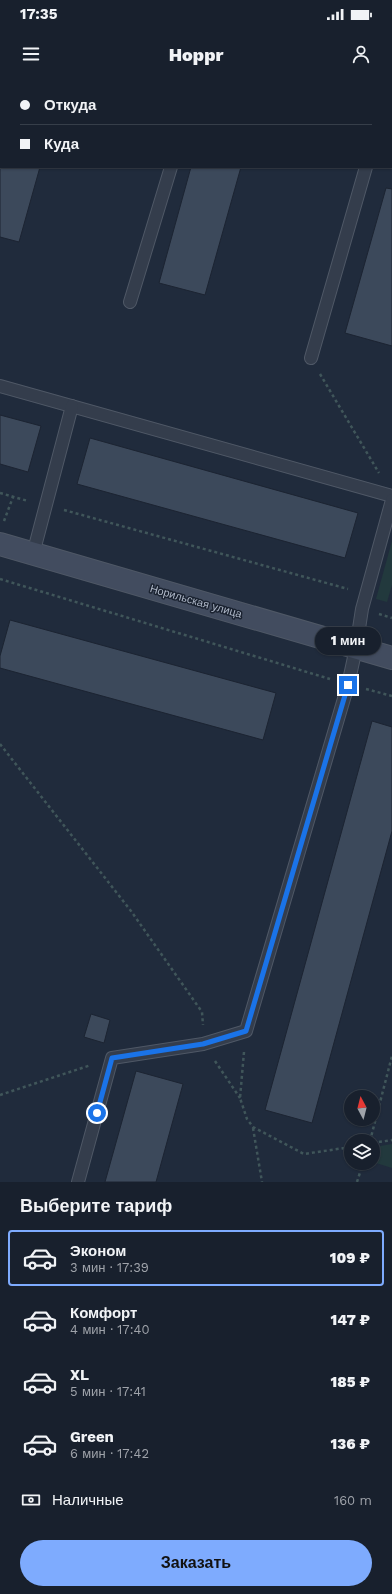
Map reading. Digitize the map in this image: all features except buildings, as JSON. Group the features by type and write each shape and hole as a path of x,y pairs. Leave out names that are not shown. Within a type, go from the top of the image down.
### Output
{"street":[{"name":"Норильская улица","path":"1,535 34,554 392,658"}],"lane":[{"path":"130,302 171,168"},
{"path":"311,358 366,168"},
{"path":"0,386 392,496"},
{"path":"34,554 72,406"},
{"path":"78,1182 112,1058 203,1044 246,1031 348,685 362,609 392,500"}],"path":[{"path":"311,358 380,474"},
{"path":"0,493 356,590 362,609 392,618"},
{"path":"1,535 12,497"},
{"path":"0,579 348,685 392,696"},
{"path":"0,744 131,911 202,1012 203,1044 240,1098 247,1119 253,1128 262,1182"},
{"path":"240,1098 246,1031"},
{"path":"372,1134 392,1056"},
{"path":"0,1095 112,1058"},
{"path":"253,1128 304,1154 344,1147"},
{"path":"380,1142 392,1140"},
{"path":"357,1182 361,1170"}],"green space":[{"path":"392,541 392,585 387,602 376,599"},
{"path":"392,1144 392,1168 380,1164 380,1146"}],"route":[{"path":"97,1113 112,1058 203,1044 246,1031 348,685"}]}
